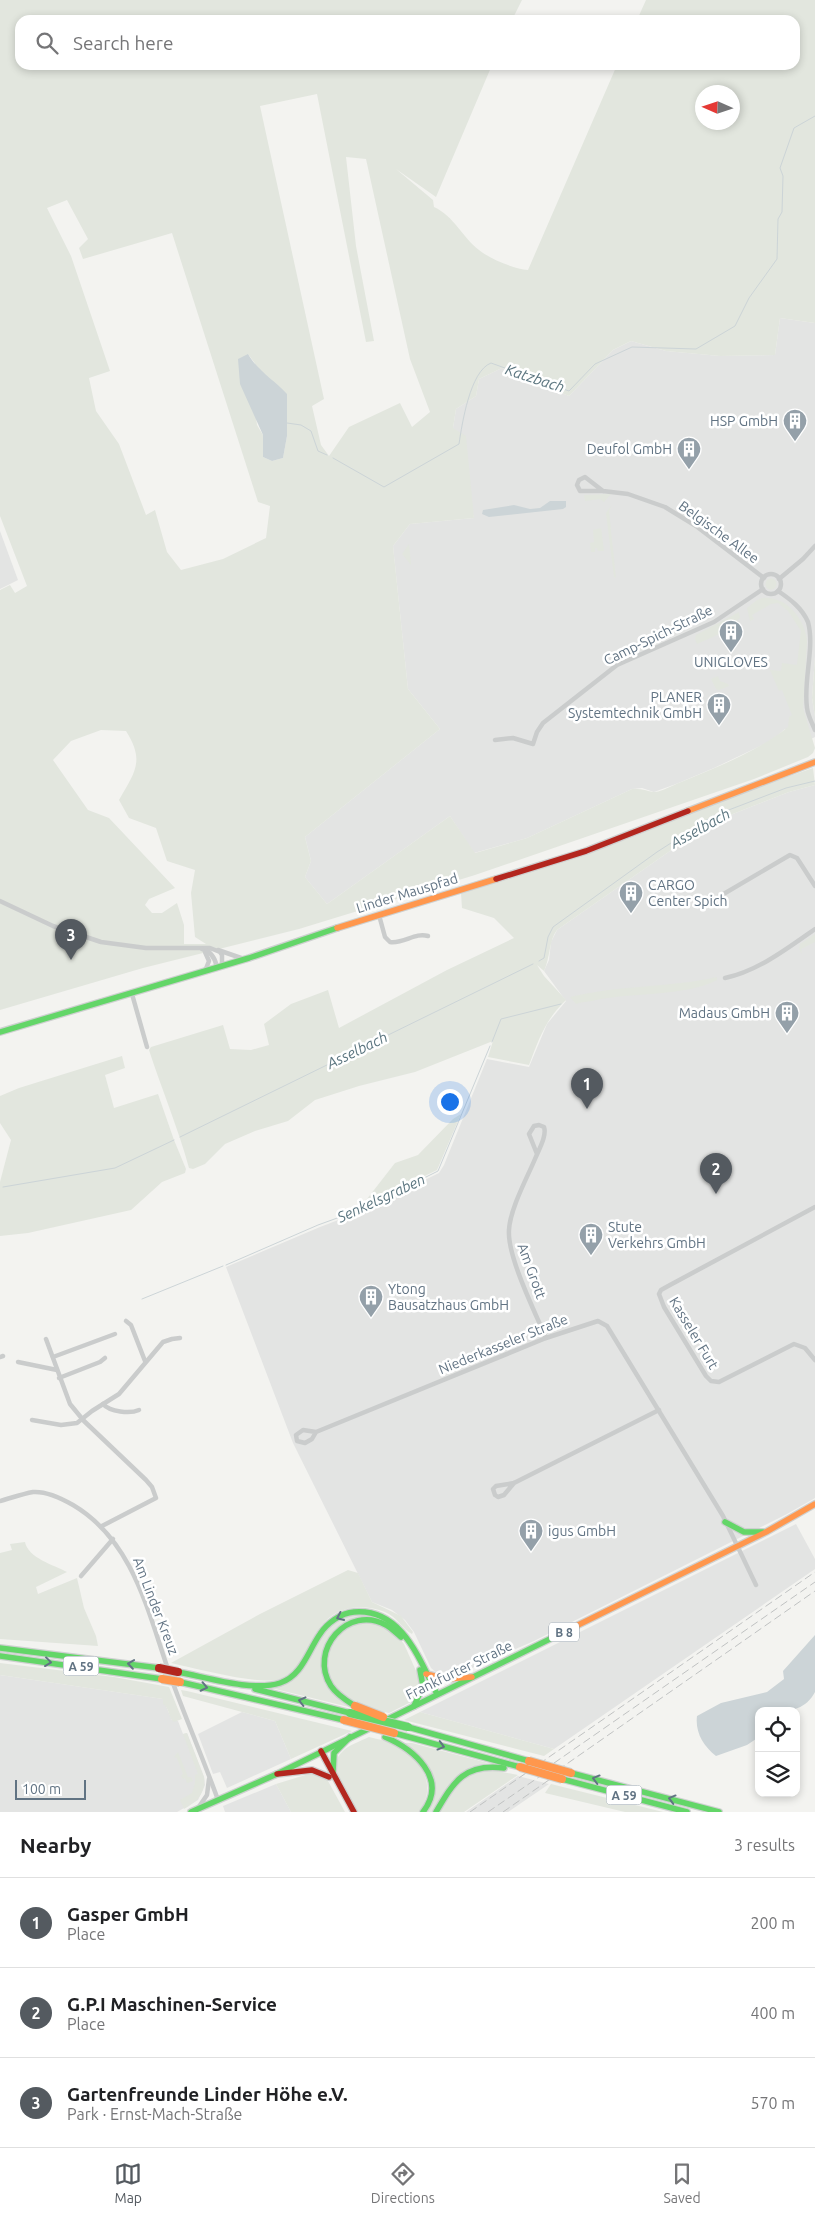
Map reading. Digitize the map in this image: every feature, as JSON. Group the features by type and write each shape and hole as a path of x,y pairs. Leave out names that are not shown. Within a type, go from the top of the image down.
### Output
{"main road":[{"name":"Linder Mauspfad","path":"0,1032 246,959 379,915 586,851 815,762"},
{"name":"B 8","path":"737,1546 815,1504"},
{"path":"725,1522 744,1532 766,1532"},
{"name":"Frankfurter Straße","path":"194,1810 277,1774 737,1546"},
{"path":"210,1678 262,1686 280,1683 299,1669 324,1627 334,1619 358,1611 380,1614 398,1625 406,1636 435,1695"},
{"path":"408,1727 355,1706 339,1695 330,1685 324,1662 332,1637 348,1623 361,1619 373,1620 391,1628 405,1641 423,1672 423,1686 414,1706"},
{"name":"A 59","path":"0,1648 160,1668 210,1678 408,1727 719,1812"},
{"name":"A 59","path":"0,1656 74,1665 180,1682 344,1720 518,1769"},
{"path":"423,1672 446,1680 472,1677"},
{"path":"344,1720 385,1737 415,1753 426,1764 430,1777 431,1792 424,1812"},
{"path":"331,1777 334,1753 350,1737"},
{"path":"319,1752 348,1812"},
{"name":"A 59","path":"436,1812 456,1780 463,1774 482,1766 494,1766 544,1774 687,1812"},
{"path":"277,1774 312,1770 321,1772 331,1777 354,1812"}],"street":[{"name":"Belgische Allee","path":"603,490 585,477 579,480 577,485 580,491 603,490 638,496 665,507 696,526 764,578"},
{"path":"763,589 770,594 778,591 781,585 779,579 804,559 815,546"},
{"name":"Belgische Allee","path":"764,578 773,575 779,579"},
{"name":"Belgische Allee","path":"763,589 764,578"},
{"name":"Camp-Spich-Straße","path":"495,740 513,738 532,744 536,732 543,724 606,672 649,650 714,622 763,589"},
{"path":"778,591 793,602 802,612 811,630 806,701 808,713 815,730"},
{"path":"714,899 790,855 797,858 815,886"},
{"path":"0,901 53,926 101,942 137,947 215,949 246,959"},
{"path":"379,915 385,937 390,942 397,943 418,936 428,936"},
{"path":"725,978 738,975 780,954 815,929"},
{"path":"196,948 207,950 220,966 224,960 215,949"},
{"path":"202,949 208,957 205,971"},
{"path":"132,994 147,1047"},
{"name":"Am Grott","path":"537,1154 530,1134 534,1126 539,1125 545,1130 537,1154 514,1212 509,1235 511,1251 546,1338"},
{"name":"Kasseler Furt","path":"815,1207 662,1290 659,1294 664,1307 702,1369 713,1382 719,1382 794,1344 805,1348 815,1360"},
{"path":"126,1321 131,1325 145,1361"},
{"name":"Niederkasseler Straße","path":"316,1432 546,1338 594,1321 604,1323 659,1410 725,1522 756,1585"},
{"path":"52,1357 115,1334"},
{"path":"32,1420 69,1425 78,1423 123,1390 145,1361 164,1341 180,1338"},
{"path":"46,1339 68,1401 82,1419 146,1480 152,1487 156,1498 102,1526"},
{"path":"59,1378 100,1362 105,1358"},
{"path":"18,1362 56,1370"},
{"path":"103,1404 112,1410 131,1412 140,1410"},
{"path":"514,1483 504,1496 498,1497 495,1495 493,1489 496,1486 514,1483 659,1410"},
{"name":"Am Linder Kreuz","path":"0,1502 33,1492 48,1494 82,1510 102,1526 113,1539 128,1562 140,1588 176,1692 218,1800"},
{"path":"81,1576 113,1539"},
{"path":"194,1810 208,1792 210,1778"}],"shaded area":[{"path":"0,0 522,0 514,15 15,15 15,70 490,70 436,197 396,169 433,200 434,207 453,221 479,250 502,263 528,270 615,70 800,70 800,15 639,15 646,0 815,0 815,323 780,318 775,355 720,356 666,351 631,341 613,350 569,396 502,368 479,379 476,396 456,409 453,428 466,436 474,518 410,524 393,546 408,689 440,729 305,837 311,861 305,877 327,904 450,816 475,853 527,838 632,789 655,792 665,789 763,744 788,727 789,717 792,715 782,690 779,691 770,670 781,671 782,663 797,665 801,631 788,611 778,603 771,604 752,615 754,619 750,621 747,608 761,598 771,598 786,604 798,616 805,632 807,640 803,708 815,748 808,757 754,779 475,875 299,929 143,968 0,1010 0,590 10,585 15,593 27,586 0,516","holes":["317,94 366,342 374,341 356,246 346,157 366,159 410,359 430,412 412,427 400,403 349,427 329,456 321,445 312,406 324,399 260,106","67,200 88,239 79,248 83,259 172,233 258,502 270,506 266,538 223,559 181,570 167,552 155,510 146,515 119,444 96,411 89,378 110,371 71,256 47,208","248,354 262,373 287,436 283,458 272,461 263,457 263,435 257,425","101,730 126,731 132,741 135,750 136,766 130,782 119,800 129,818 156,828 167,861 195,870 191,893 195,937 206,944 184,944 184,925 177,903 162,913 152,913 145,905 149,899 175,888 109,818 88,810 53,760 71,741"]},
{"path":"780,318 815,323 815,656 812,698 815,717 815,737 811,739 785,729 771,741 676,784 654,792 642,788 632,789 527,838 474,853 450,816 327,904 305,877 311,861 305,837 440,729 408,689 393,546 410,524 474,518 453,428 456,409 476,396 479,379 502,368 569,396 613,350 631,341 666,351 720,356 775,355"},
{"path":"248,354 261,370 287,394 287,436 283,458 272,461 263,457 263,435 240,384 238,359"},
{"path":"611,494 604,502 600,499 585,501 584,495"},
{"path":"550,501 566,501 566,507 563,509 489,517 482,514 483,510 514,505 530,509 540,508"},
{"path":"612,505 609,511 616,578 614,577 606,513"},
{"path":"601,528 604,551 598,551 595,548 595,552 591,552 590,543 594,542 593,530"},
{"path":"0,531 18,580 0,589"},
{"path":"409,544 411,563 411,565 402,554"},
{"path":"771,578 777,584 771,590 765,584"},
{"path":"739,612 740,618 736,621 737,626 697,644 696,635"},
{"path":"659,638 658,643 641,650 640,640"},
{"path":"815,656 815,717 812,698"},
{"path":"718,676 720,681 729,686 719,690 716,689 711,679"},
{"path":"813,768 815,785 789,792 710,823 557,930 552,939 544,971 537,965 544,976 566,1000 548,1022 529,1065 488,1057 493,1041 415,1072 359,1086 315,1100 288,1121 255,1131 225,1144 205,1164 193,1169 189,1168 149,1050 151,1047 223,1025 230,1049 251,1050 269,1045 264,1024 291,1004 328,990 339,1028 447,970 514,938 494,918 462,908 461,893 628,839 740,793"},
{"path":"815,785 815,1498 787,1514 534,1641 465,1671 447,1675 437,1673 431,1668 414,1632 405,1620 392,1610 372,1602 293,1443 226,1267 362,1211 439,1173 444,1165 487,1059 529,1067 547,1024 566,1001 544,971 549,960 551,942 557,930 710,823 789,792"},
{"path":"815,934 815,942 801,949 802,954 799,949 800,944"},
{"path":"717,977 717,980 704,985 673,992 606,998 576,1004 570,997 606,990 699,981"},
{"path":"122,1056 125,1068 105,1075 114,1108 158,1094 186,1169 185,1173 162,1182 131,1210 28,1233 0,1236 0,1182 11,1140 0,1123 0,1096 19,1088"},
{"path":"461,1114 437,1170 359,1208 361,1203 367,1199 395,1163 418,1155 453,1119"},
{"path":"796,1524 815,1559 815,1569 554,1749 420,1712"},
{"path":"25,1542 27,1548 36,1557 67,1572 36,1587 38,1594 77,1578 84,1608 96,1636 98,1646 0,1639 0,1553 12,1550 10,1544"},
{"path":"348,1570 358,1573 372,1602 401,1616 413,1632 412,1634 385,1612 377,1609 355,1607 336,1613 326,1621 317,1631 299,1664 291,1673 280,1679 271,1681 243,1678 171,1663 260,1614"},
{"path":"368,1613 386,1621 373,1617 335,1631 323,1670 353,1708 267,1687 282,1684 324,1631 345,1616"},
{"path":"361,1623 379,1624 399,1638 404,1644 421,1682 413,1701 389,1713 369,1708 344,1696 330,1677 328,1660 337,1637 349,1627"},
{"path":"815,1635 815,1692 810,1699 800,1707 755,1707 755,1740 747,1745 716,1756 711,1752 701,1738 697,1728 697,1716 721,1703 767,1692 784,1679 783,1671"},
{"path":"0,1663 114,1677 169,1687 182,1719 174,1722 172,1720 167,1708 163,1704 163,1699 0,1675"},
{"path":"0,1675 163,1699 172,1720 178,1721 183,1734 187,1733 204,1777 205,1785 198,1800 177,1812 0,1812"},
{"path":"181,1690 352,1731 291,1759 275,1721 183,1696"},
{"path":"242,1712 275,1721 291,1759 227,1788 220,1772 213,1774 198,1734"},
{"path":"420,1712 554,1749 544,1756 404,1720"},
{"path":"187,1733 204,1777 204,1788 200,1796 184,1809 180,1800 192,1793 195,1775 198,1774 183,1734"},
{"path":"369,1737 399,1746 415,1759 421,1767 425,1775 427,1793 419,1812 357,1812 340,1782 337,1774 337,1759 351,1745"},
{"path":"405,1743 412,1743 488,1763 471,1767 434,1812 426,1812 433,1778"},
{"path":"178,1752 188,1777 191,1777 193,1781 187,1783 185,1778 183,1779 181,1776 183,1774 177,1758 174,1757"},
{"path":"487,1769 518,1775 464,1812 440,1812 459,1785 471,1775"},
{"path":"312,1773 324,1777 328,1781 345,1812 291,1812 276,1784"},
{"path":"518,1776 549,1784 508,1812 466,1812"},
{"path":"276,1784 291,1812 225,1812 223,1806"},
{"path":"551,1784 663,1812 625,1812 545,1793"}],"waterway":[{"name":"Katzbach","path":"333,458 384,487 459,444 472,387 484,368 491,363 569,391 595,364 632,347 696,349 735,326 749,298 777,259 778,219 782,212 783,176 780,168 794,128 815,116"},
{"name":"Katzbach","path":"287,423 301,425 311,431 318,451 327,455"},
{"name":"Asselbach","path":"539,961 544,958 548,937 553,927 657,852 713,816 786,788 815,781"},
{"name":"Asselbach","path":"180,1137 533,964"},
{"name":"Senkelsgraben","path":"492,1042 501,1019 561,1004"},
{"name":"Senkelsgraben","path":"226,1265 318,1225 362,1209 438,1171 490,1046"},
{"name":"Asselbach","path":"3,1187 115,1168 174,1140"},
{"name":"Senkelsgraben","path":"142,1299 223,1266"}],"railway":[{"path":"470,1812 815,1572"},
{"path":"544,1770 815,1582"},
{"path":"548,1777 815,1591"},
{"path":"488,1812 552,1768"},
{"path":"503,1812 556,1775"}],"traffic: fast":[{"path":"0,1032 249,958 337,928"},
{"path":"725,1522 744,1532 763,1532"},
{"path":"178,1672 243,1685 256,1686 280,1683 288,1680 299,1669 320,1634 330,1622 339,1616 349,1613 371,1613 385,1618 407,1638 437,1694"},
{"path":"355,1706 342,1698 331,1686 325,1672 325,1658 328,1645 336,1634 346,1626 358,1621 372,1620 386,1625 401,1637"},
{"path":"191,1812 277,1774 566,1631"},
{"path":"0,1648 159,1668"},
{"path":"0,1656 162,1679"},
{"path":"414,1706 423,1686 420,1670"},
{"path":"180,1682 344,1720"},
{"path":"255,1689 350,1713"},
{"path":"350,1713 408,1727"},
{"path":"408,1727 529,1761"},
{"path":"394,1733 520,1767"},
{"path":"333,1772 334,1753 350,1737"},
{"path":"385,1737 396,1742 416,1757 430,1776 432,1788 430,1800 423,1812"},
{"path":"436,1812 449,1791 462,1776 479,1768 504,1768"},
{"path":"571,1773 719,1812"},
{"path":"562,1779 687,1812"}],"traffic: slow":[{"path":"688,811 815,762"},
{"path":"337,928 496,879"},
{"path":"566,1631 766,1532 815,1504"},
{"path":"426,1674 447,1679 472,1677"},
{"path":"162,1679 180,1682"},
{"path":"355,1706 383,1717"},
{"path":"344,1720 394,1733"},
{"path":"529,1761 571,1773"},
{"path":"520,1767 562,1779"}],"traffic: jam":[{"path":"496,879 586,851 688,811"},
{"path":"159,1668 178,1672"},
{"path":"321,1751 354,1812"},
{"path":"277,1774 312,1770 329,1777"}],"place":[{"name":"HSP GmbH","path":"795,442"},
{"name":"Deufol GmbH","path":"689,470"},
{"name":"UNIGLOVES","path":"731,653"},
{"name":"PLANER Systemtechnik GmbH","path":"719,726"},
{"name":"CARGO Center Spich","path":"631,914"},
{"name":"Gartenfreunde Linder Höhe e.V.","path":"71,960"},
{"name":"Madaus GmbH","path":"787,1034"},
{"name":"Gasper GmbH","path":"587,1109"},
{"name":"G.P.I Maschinen-Service","path":"716,1194"},
{"name":"Stute Verkehrs GmbH","path":"591,1256"},
{"name":"Ytong Bausatzhaus GmbH","path":"371,1318"},
{"name":"igus GmbH","path":"531,1552"}]}
